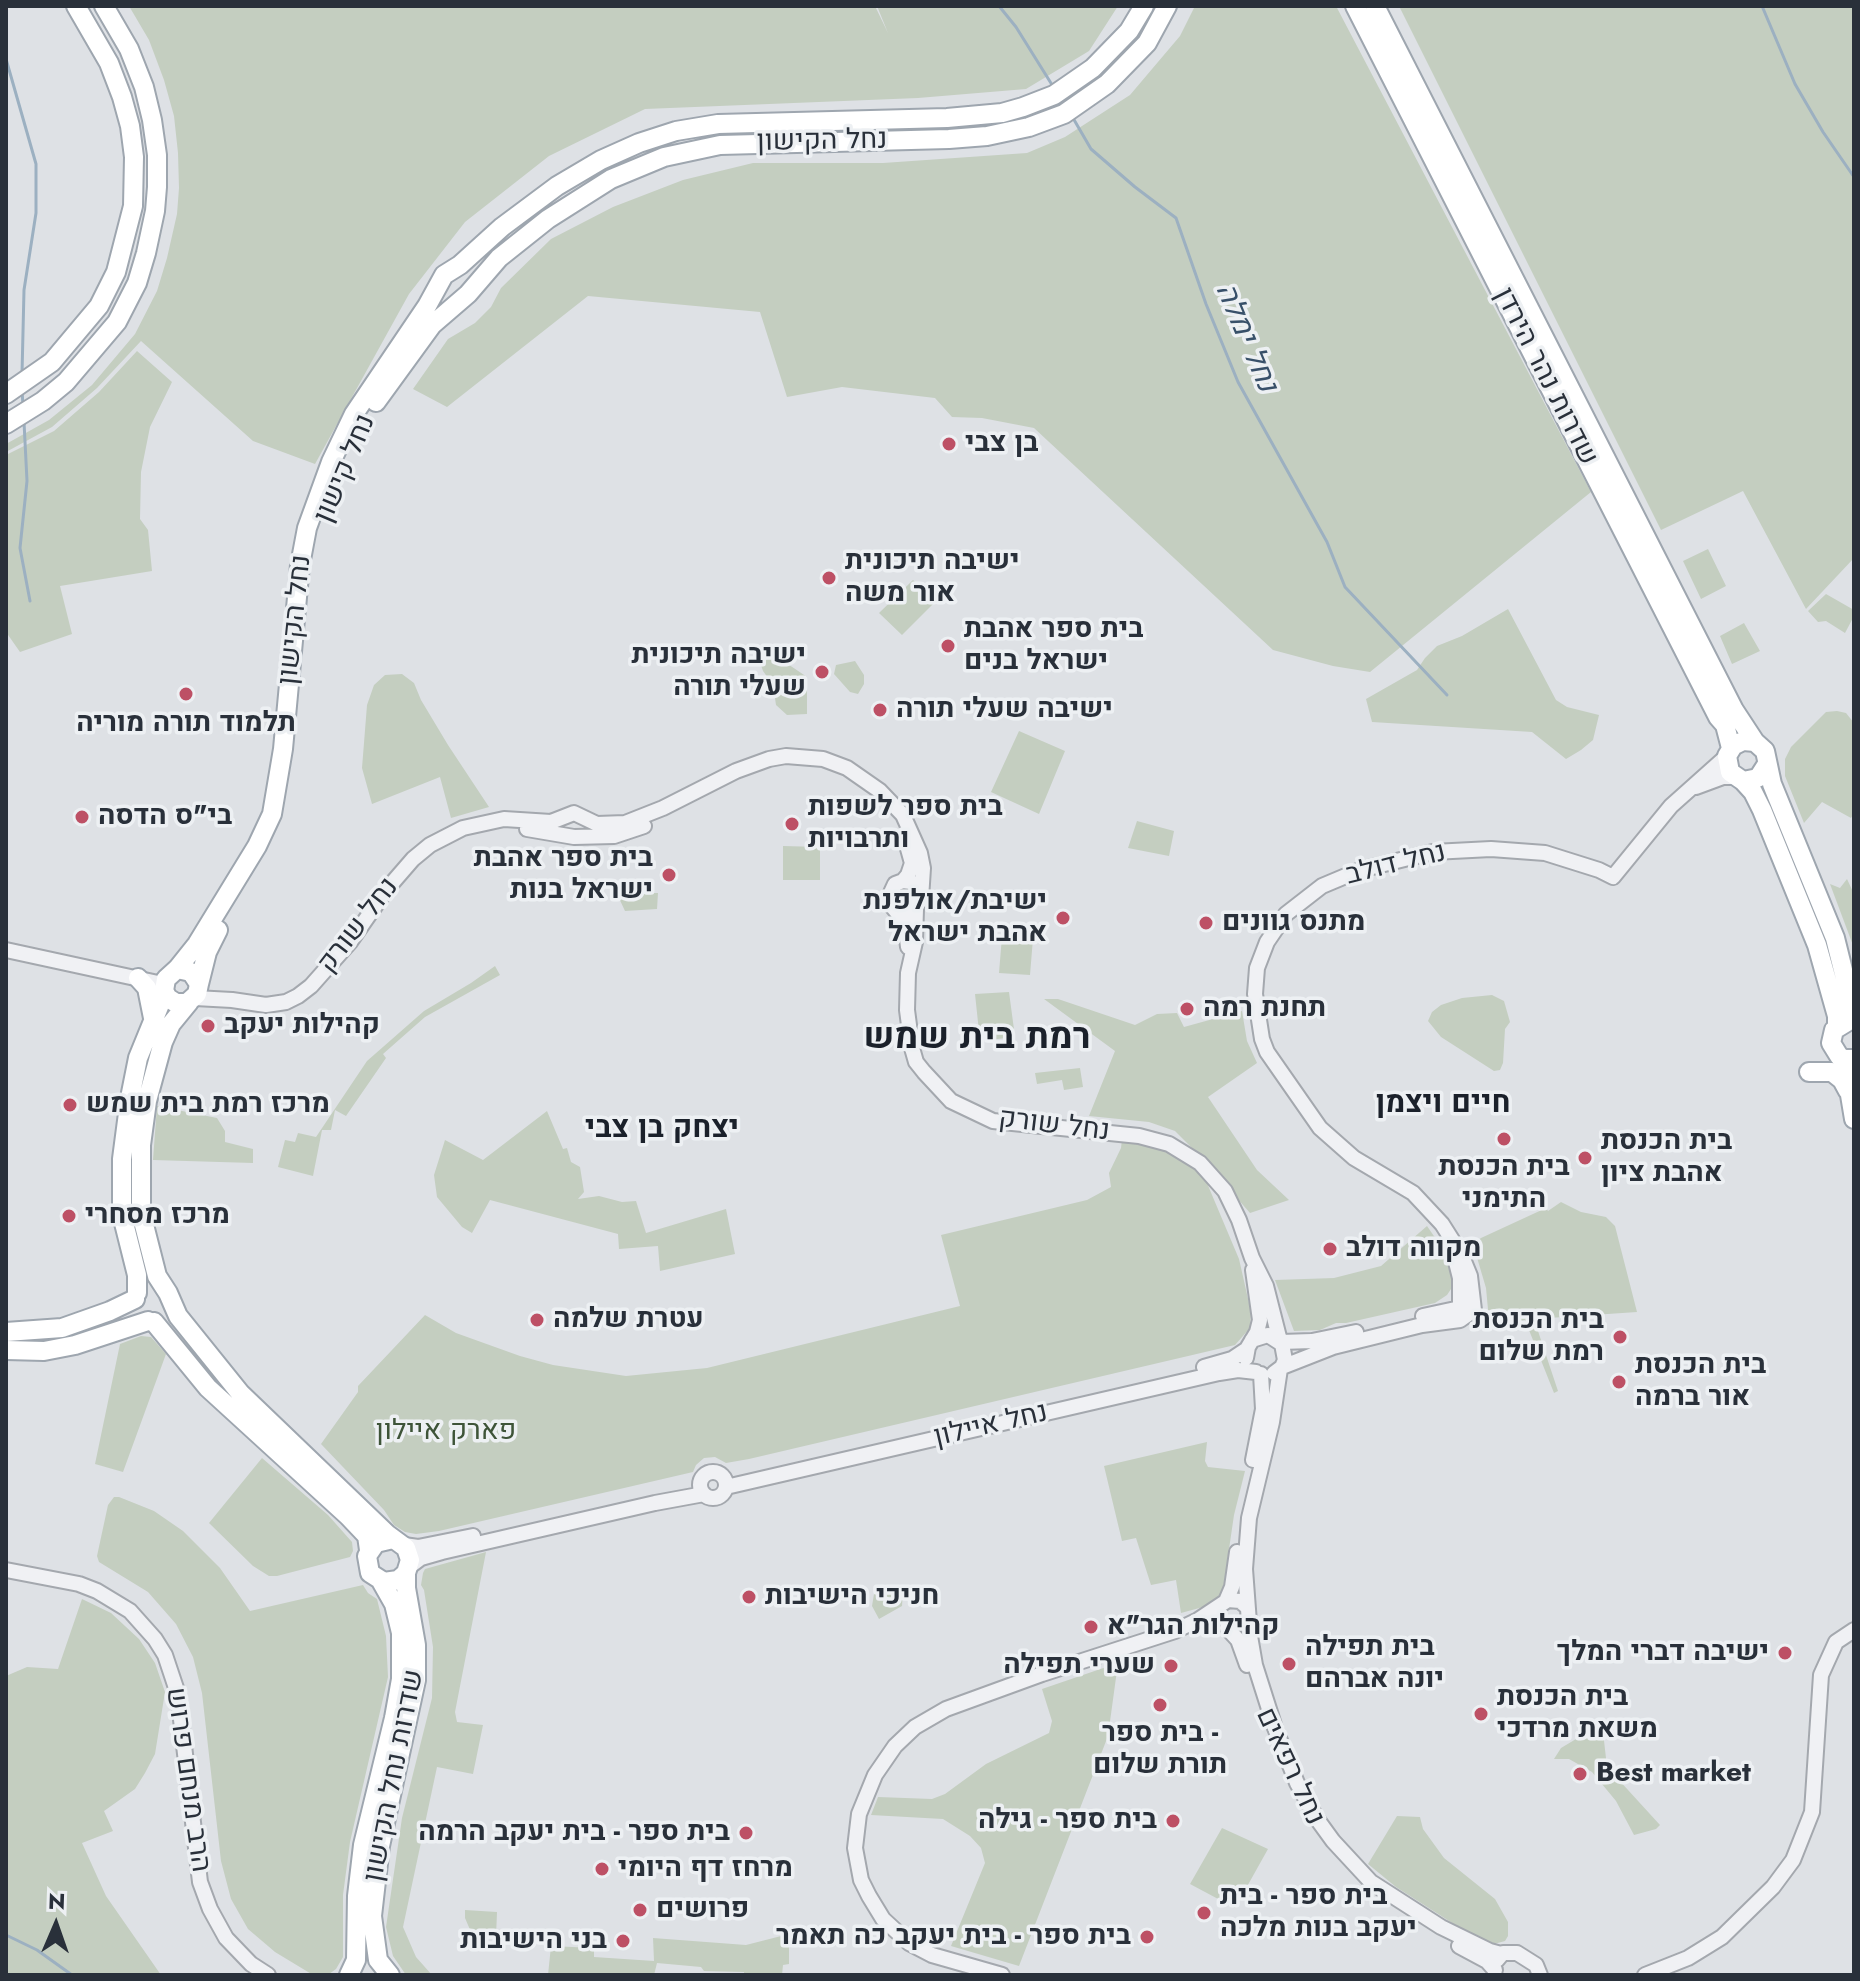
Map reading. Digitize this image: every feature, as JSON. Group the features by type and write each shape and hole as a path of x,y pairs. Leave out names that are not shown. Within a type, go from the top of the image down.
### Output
{"main road":[{"path":"6,394 52,362 99,306 116,272 133,206 134,157 122,97 109,63 76,6"},
{"path":"6,424 66,382 117,322 137,283 146,253 157,187 152,120 129,49 104,6"},
{"name":"נחל הקישון","path":"169,981 205,932 257,846 272,814 281,764 297,582 307,528 326,474 354,414 448,274 502,227 557,186 621,150 676,131 751,121 964,117 1002,113 1068,88 1100,62 1129,31 1144,6"},
{"name":"נחל הקישון","path":"466,294 484,272 516,243 568,204 611,179 664,157 703,147 752,143 977,137 1007,133 1048,121 1079,106 1122,70 1147,43 1167,6"},
{"name":"שדרות נהר הירדן","path":"1355,6 1718,717 1725,725 1729,752"},
{"name":"שדרות נהר הירדן","path":"1375,6 1734,710 1755,742"},
{"path":"448,274 469,275 466,294 451,299 443,293 448,274"},
{"name":"נחל קישון","path":"196,992 214,938 268,852 286,809 295,751 311,570 319,531 342,466 364,420 402,365 432,325 466,294"},
{"path":"1854,1014 1835,938 1776,794 1765,751 1755,742 1743,741 1729,752 1727,767 1753,792 1817,945 1837,1016 1845,1024 1831,1037 1831,1046 1836,1053 1849,1059 1854,1119"},
{"path":"1739,779 1758,778 1767,764"},
{"path":"191,972 196,992 171,1024 147,1101 141,1145 141,1213 152,1261 178,1316 240,1393 409,1554 408,1570 394,1581 381,1581 372,1575 367,1567 367,1536 348,1516 208,1388 151,1321 137,1314 137,1275 122,1215 122,1159 134,1074 169,981 191,972"},
{"path":"138,978 147,988 153,1018"},
{"path":"169,981 174,1003 196,992"},
{"path":"1809,1072 1832,1072 1842,1080 1851,1097"},
{"path":"6,1332 62,1328 110,1311 151,1285 169,1296"},
{"path":"6,1350 44,1351 75,1345 165,1317 169,1296"},
{"path":"369,1550 379,1541 398,1542"},
{"name":"שדרות נחל הקישון","path":"388,1975 378,1960 372,1916 380,1846 416,1680 416,1645 406,1588 408,1570"},
{"name":"שדרות נחל הקישון","path":"350,1975 356,1960 357,1896 363,1845 401,1679 401,1633 394,1604 381,1581"},
{"path":"350,1975 370,1971 388,1975"}],"street":[{"name":"נחל דולב","path":"1465,1312 1460,1278 1448,1234 1442,1224 1413,1193 1354,1158 1320,1128 1271,1058 1262,1039 1255,994 1257,968 1267,942 1286,914 1322,886 1360,870 1433,852 1491,849 1545,853 1613,877 1644,837 1729,752"},
{"path":"572,836 562,828 563,819 572,813 597,824 625,823 663,808 736,771 769,759 786,756 823,759 865,779 893,802 903,815 920,853 923,868 921,899 916,909 907,913 898,911 890,902 895,884 903,881 914,883 921,889"},
{"path":"479,823 572,836 627,833 755,772 802,765 834,771 877,796 896,820 910,849 911,870 903,881"},
{"path":"1688,790 1707,782 1739,779"},
{"path":"572,836 586,828 583,817"},
{"name":"נחל שורק","path":"196,992 266,1005 286,1002 311,986 340,954 413,859 452,833 479,823 504,819 542,822 563,819"},
{"name":"נחל שורק","path":"910,960 915,942 916,909"},
{"name":"נחל שורק","path":"898,911 905,922 910,960 907,1010 912,1048 916,1062 945,1096 993,1121 1120,1133 1169,1144 1200,1163 1225,1191 1240,1223 1266,1286 1280,1342"},
{"path":"6,950 158,983 169,981"},
{"name":"נחל שורק","path":"1250,1344 1260,1320 1252,1258"},
{"path":"1226,1627 1220,1619 1223,1604 1232,1587 1241,1516 1263,1409 1258,1373 1248,1363 1250,1344 1266,1335 1280,1342 1339,1336 1465,1312"},
{"path":"1258,1373 1271,1374 1333,1347 1465,1312"},
{"path":"1280,1342 1286,1355 1281,1368"},
{"name":"נחל איילון","path":"726,1483 1204,1367 1232,1359 1250,1344"},
{"name":"נחל רפאים","path":"1281,1368 1272,1422 1249,1518 1245,1569 1255,1665 1275,1728 1303,1795 1333,1841 1371,1882 1409,1908 1465,1939 1501,1954 1506,1952 1525,1956 1539,1972"},
{"name":"נחל איילון","path":"726,1483 1219,1373 1238,1370 1258,1373"},
{"path":"398,1542 418,1547 702,1490 717,1498 724,1493 726,1483 716,1472 708,1472 702,1477 702,1490"},
{"path":"408,1570 421,1558 442,1552 702,1490"},
{"name":"הרב מנחם פרוש","path":"6,1570 79,1584 97,1591 130,1611 155,1639 169,1665 178,1694 200,1882 226,1938 251,1964 268,1975"},
{"path":"1002,1975 932,1955 909,1943 883,1919 861,1880 855,1848 859,1814 875,1775 895,1746 915,1727 946,1709 1175,1631 1212,1625 1240,1628 1248,1612 1235,1599 1175,1631"},
{"name":"נחל רפאים","path":"1226,1627 1242,1649 1291,1785 1327,1845 1366,1888 1405,1915 1487,1961 1496,1972"},
{"path":"1645,1975 1688,1958 1722,1937 1773,1887 1793,1860 1812,1812 1821,1675 1836,1642 1854,1630"},
{"path":"1496,1972 1501,1954"},
{"path":"1539,1972 1554,1975"}],"green space":[{"path":"129,6 875,6 888,33 877,6 1118,6 1089,51 1026,89 918,98 645,109 549,156 465,222 409,294 315,464 253,441 141,341 97,388 52,427 6,452 6,444 49,420 92,385 135,334 157,291 167,258 177,214 179,188 174,116 149,40"},
{"path":"1195,6 1336,6 1591,492 1370,672 1273,650 1034,428 982,418 952,417 935,398 842,387 787,397 760,312 588,296 447,407 413,389 448,339 475,323 491,307 501,288 551,239 613,207 683,180 753,163 883,163 1027,153 1065,137 1130,95 1180,36"},
{"path":"1399,6 1854,6 1854,558 1806,609 1743,491 1661,530"},
{"path":"137,351 172,382 150,427 141,472 140,519 148,530 152,571 60,586 72,634 20,652 6,632 6,455 54,431 99,392"},
{"path":"1708,549 1726,586 1701,599 1683,561"},
{"path":"913,580 935,602 902,635 879,613"},
{"path":"1826,594 1854,610 1845,633 1826,621 1818,622 1808,611"},
{"path":"1508,609 1556,700 1567,707 1599,715 1593,740 1581,750 1566,759 1532,732 1372,722 1366,699 1417,670 1437,646 1462,636"},
{"path":"1744,623 1760,651 1732,664 1720,636"},
{"path":"776,656 807,677 807,714 787,715 776,705 773,685 761,665 762,661"},
{"path":"855,661 864,675 864,684 858,694 850,692 834,674 836,665"},
{"path":"402,674 414,683 448,745 489,807 451,818 440,777 372,804 362,768 367,705 374,685 385,675"},
{"path":"1826,712 1846,713 1854,723 1854,813 1851,818 1822,802 1804,823 1785,776 1785,759 1791,747"},
{"path":"1019,731 1065,751 1039,814 991,792"},
{"path":"1137,821 1174,831 1169,856 1128,848"},
{"path":"783,846 820,847 820,880 783,880"},
{"path":"1847,879 1854,894 1854,948 1830,884 1840,888"},
{"path":"619,885 635,886 635,893 658,893 657,909 625,911 618,896"},
{"path":"1003,924 1034,926 1030,975 999,973"},
{"path":"495,966 500,975 425,1017 383,1054 386,1058 346,1116 335,1110 331,1130 322,1130 313,1176 278,1167 285,1140 295,1142 298,1133 316,1137 367,1061 424,1011"},
{"path":"1009,992 1015,1037 980,1041 975,994"},
{"path":"1492,995 1504,1001 1510,1022 1505,1029 1503,1063 1500,1070 1494,1071 1441,1037 1428,1021 1432,1012 1441,1005 1462,998"},
{"path":"1044,999 1058,999 1135,1025 1157,1014 1177,1013 1184,1027 1242,1011 1247,1041 1257,1063 1208,1097 1257,1170 1289,1200 1250,1213 1175,1131 1149,1122 1089,1116 1115,1051"},
{"path":"1080,1068 1083,1087 1064,1090 1062,1080 1037,1084 1035,1073"},
{"path":"157,1106 217,1118 225,1131 225,1142 253,1149 253,1163 153,1160"},
{"path":"547,1111 563,1149 567,1148 571,1162 580,1167 584,1192 578,1199 599,1196 622,1202 636,1201 646,1233 726,1209 735,1254 660,1271 658,1246 619,1249 618,1234 490,1200 472,1233 462,1227 437,1197 434,1175 445,1140 483,1160"},
{"name":"פארק איילון","path":"1122,1139 1167,1148 1197,1167 1204,1176 1239,1259 1251,1312 1250,1328 1235,1345 749,1459 726,1463 715,1457 704,1458 693,1472 416,1534 394,1525 384,1510 321,1444 358,1392 358,1386 425,1315 456,1333 520,1356 553,1365 626,1376 707,1368 960,1306 941,1235 1087,1200 1111,1187 1109,1173"},
{"path":"1561,1202 1581,1212 1606,1217 1615,1226 1637,1312 1534,1319 1558,1391 1554,1393 1525,1320 1503,1323 1489,1320 1486,1288 1473,1244 1546,1208 1548,1211"},
{"path":"1427,1226 1438,1242 1451,1274 1451,1289 1447,1295 1435,1303 1336,1323 1320,1330 1294,1331 1275,1280 1334,1278 1381,1266"},
{"path":"141,1336 151,1337 166,1354 123,1472 95,1464 120,1344"},
{"path":"1207,1442 1205,1461 1208,1467 1245,1471 1234,1515 1223,1590 1215,1601 1181,1613 1176,1580 1151,1585 1136,1538 1122,1541 1104,1466"},
{"path":"262,1458 328,1515 352,1542 350,1557 269,1576 253,1566 209,1523"},
{"path":"114,1497 154,1511 183,1531 220,1568 250,1611 363,1585 377,1599 386,1636 388,1677 350,1842 343,1895 343,1957 329,1974 313,1975 275,1952 248,1929 231,1899 221,1861 202,1693 193,1657 176,1624 148,1592 99,1562 97,1556 108,1505"},
{"path":"486,1552 455,1712 457,1722 483,1725 473,1774 437,1767 403,1927 416,1957 432,1975 406,1975 393,1956 386,1927 402,1818 432,1698 433,1647 421,1585 423,1573 425,1569"},
{"path":"875,1588 903,1590 902,1606 879,1619 872,1606"},
{"path":"82,1599 111,1613 139,1639 155,1663 165,1692 155,1754 145,1773 135,1789 104,1811 113,1831 82,1843 106,1896 161,1975 6,1975 6,1676 27,1667 58,1669"},
{"path":"1118,1663 1108,1736 1019,1966 951,1946 985,1863 981,1848 970,1836 943,1819 871,1815 878,1797 932,1799 945,1794 986,1764 1049,1733 1052,1721 1042,1689"},
{"path":"1599,1723 1602,1723 1607,1767 1660,1825 1656,1829 1634,1835 1616,1801 1592,1772 1569,1759 1554,1759 1561,1748 1576,1739 1595,1734"},
{"path":"1397,1816 1420,1817 1423,1829 1444,1858 1495,1899 1508,1922 1505,1941 1494,1944 1471,1935 1396,1887 1368,1864"},
{"path":"1222,1828 1268,1849 1235,1908 1190,1884"},
{"path":"465,1910 497,1912 496,1937 481,1937 479,1932 471,1932"},
{"path":"789,1934 789,1964 783,1965 782,1975 744,1975 744,1972 704,1971 701,1967 657,1963 654,1975 548,1975 551,1946 594,1948 594,1957 654,1961 653,1938 746,1945"}],"waterway":[{"name":"נחל ימלה","path":"999,6 1016,27 1054,88"},
{"path":"1762,6 1795,84 1854,177"},
{"path":"6,59 36,164 36,213 24,290 22,374"},
{"name":"נחל ימלה","path":"1073,118 1091,149 1176,218 1238,382 1327,542 1345,587 1447,695"},
{"path":"22,390 23,406"},
{"path":"24,422 27,481 20,548 30,601"},
{"path":"6,1935 37,1950 72,1975"}],"place":[{"name":"בן צבי","path":"949,444"},
{"name":"ישיבה תיכונית אור משה","path":"829,578"},
{"name":"בית ספר אהבת ישראל בנים","path":"948,646"},
{"name":"ישיבה תיכונית שעלי תורה","path":"822,672"},
{"name":"תלמוד תורה מוריה","path":"186,694"},
{"name":"ישיבה שעלי תורה","path":"880,710"},
{"name":"בי\"ס הדסה","path":"82,817"},
{"name":"בית ספר לשפות ותרבויות","path":"792,824"},
{"name":"בית ספר אהבת ישראל בנות","path":"669,875"},
{"name":"ישיבת/אולפנת אהבת ישראל","path":"1063,918"},
{"name":"מתנס גוונים","path":"1206,923"},
{"name":"תחנת רמה","path":"1187,1009"},
{"name":"קהילות יעקב","path":"208,1026"},
{"name":"מרכז רמת בית שמש","path":"70,1105"},
{"name":"בית הכנסת התימני","path":"1504,1139"},
{"name":"בית הכנסת אהבת ציון","path":"1585,1158"},
{"name":"מרכז מסחרי","path":"69,1216"},
{"name":"מקווה דולב","path":"1330,1249"},
{"name":"עטרת שלמה","path":"537,1320"},
{"name":"בית הכנסת רמת שלום","path":"1620,1337"},
{"name":"בית הכנסת אור ברמה","path":"1619,1382"},
{"name":"חניכי הישיבות","path":"749,1597"},
{"name":"קהילות הגר\"א","path":"1091,1627"},
{"name":"ישיבה דברי המלך","path":"1785,1653"},
{"name":"בית תפילה יונה אברהם","path":"1289,1664"},
{"name":"שערי תפילה","path":"1171,1666"},
{"name":"בית ספר - תורת שלום","path":"1160,1705"},
{"name":"בית הכנסת משאת מרדכי","path":"1481,1714"},
{"name":"Best market","path":"1580,1774"},
{"name":"בית ספר - גילה","path":"1173,1821"},
{"name":"בית ספר - בית יעקב הרמה","path":"746,1833"},
{"name":"מרחז דף היומי","path":"602,1869"},
{"name":"פרושים","path":"640,1910"},
{"name":"בית ספר - בית יעקב בנות מלכה","path":"1204,1913"},
{"name":"בית ספר - בית יעקב כה תאמר","path":"1147,1937"},
{"name":"בני הישיבות","path":"623,1941"}],"district":[{"name":"רמת בית שמש","path":"977,1039"},
{"name":"חיים ויצמן","path":"1443,1105"},
{"name":"יצחק בן צבי","path":"662,1130"}]}
